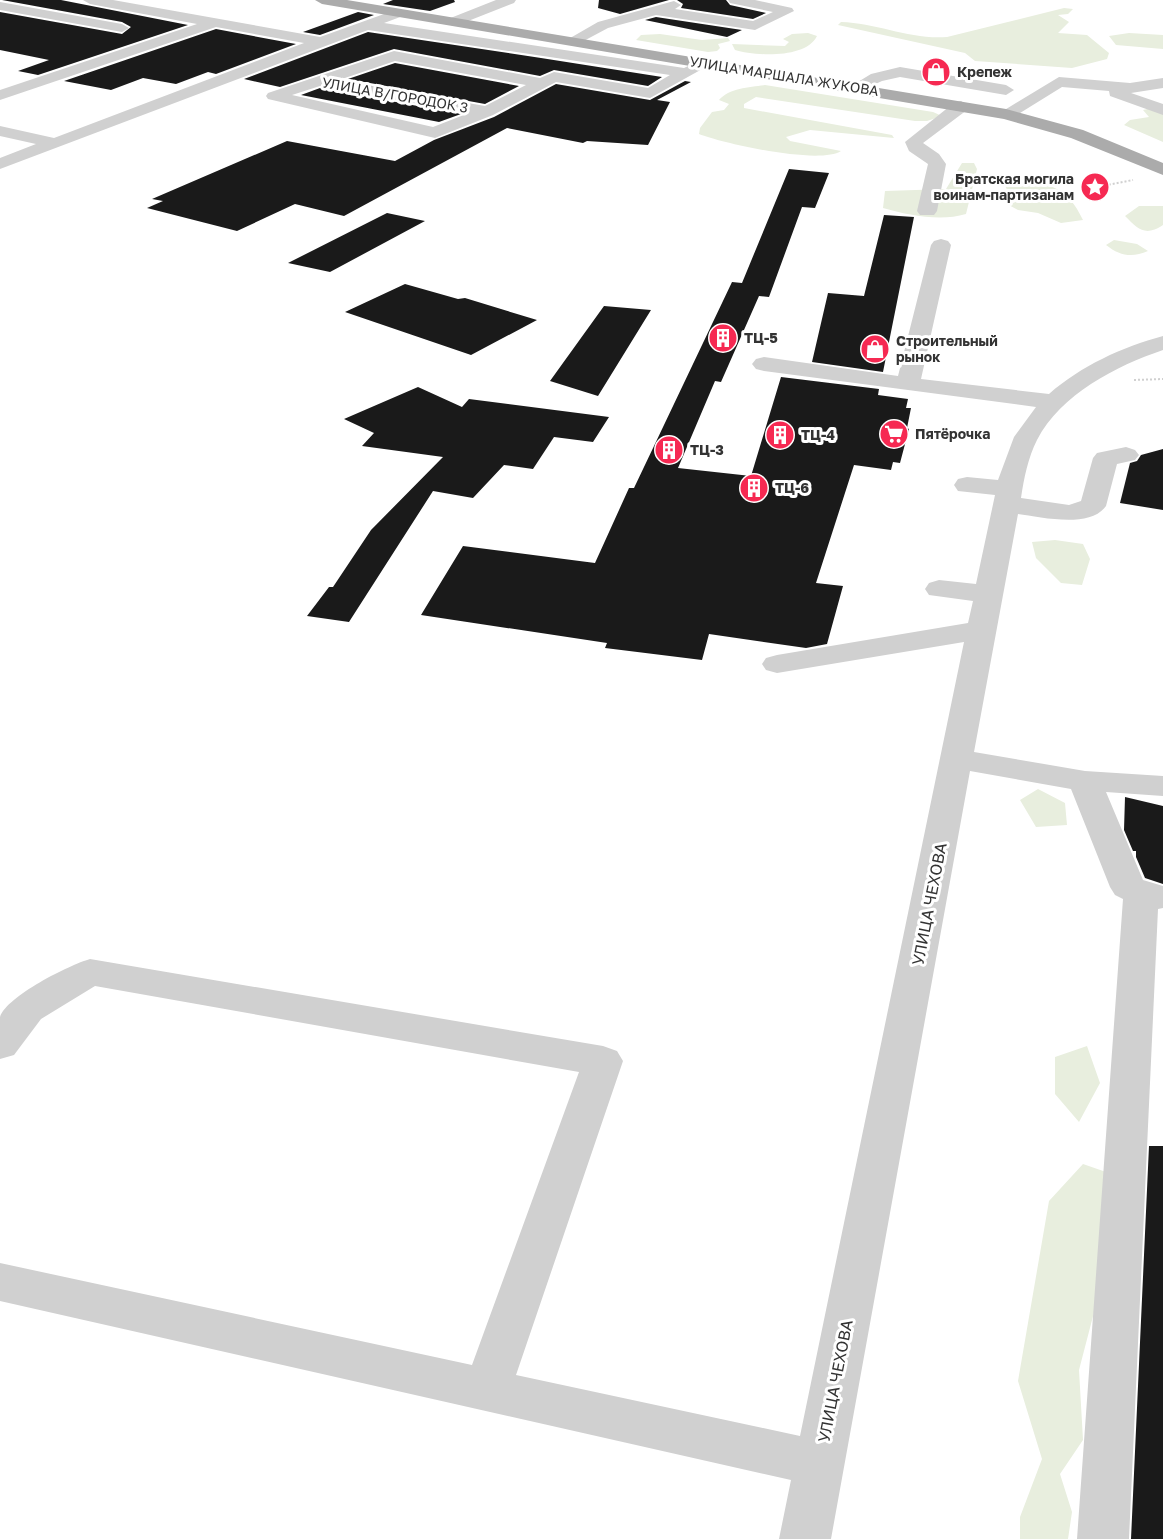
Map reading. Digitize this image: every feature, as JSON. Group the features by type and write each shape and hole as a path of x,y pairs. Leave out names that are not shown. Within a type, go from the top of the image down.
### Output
{"main road":[{"name":"УЛИЦА МАРШАЛА ЖУКОВА","path":"322,0 856,87 1006,114 1077,134 1163,170"}],"street":[{"path":"24,10 59,0"},
{"path":"90,0 322,42"},
{"path":"453,22 509,0"},
{"path":"573,41 603,25 694,0"},
{"path":"654,10 755,26 799,20 787,11 735,0"},
{"path":"0,6 171,37"},
{"path":"755,26 787,11"},
{"path":"0,164 398,13"},
{"path":"0,95 216,22"},
{"path":"366,25 686,73"},
{"path":"319,81 394,56 543,83"},
{"name":"УЛИЦА В/ГОРОДОК 3","path":"487,111 319,81 274,96 435,133 487,111 554,77 650,93 705,63"},
{"path":"856,87 877,77 900,72 1006,90"},
{"path":"1006,114 1059,82 1130,88 1163,83"},
{"path":"1092,84 1163,110"},
{"path":"927,211 937,164 933,158 915,147 914,142 961,106"},
{"path":"0,131 54,143"},
{"path":"908,384 941,245"},
{"name":"УЛИЦА ЧЕХОВА","path":"805,1539 818,1463 958,759 988,594 1008,497 1025,438 1054,402 1102,369 1160,346"},
{"path":"765,364 908,384 968,395 1054,402"},
{"path":"967,485 1070,513 1093,506 1106,458 1126,455"},
{"path":"939,589 988,594"},
{"path":"777,664 981,630"},
{"path":"958,759 1085,781 1163,786"},
{"path":"1085,781 1128,887 1152,895 1103,1539"},
{"path":"0,1046 27,1009 90,972 603,1061 487,1390"},
{"path":"0,1282 818,1463"}],"path":[{"path":"1097,187 1141,178"}],"green space":[{"path":"1064,8 1073,9 1068,14 1058,15 1069,22 1058,33 1087,35 1109,53 1107,59 1072,68 975,61 965,53 838,25 841,22 854,23 920,36 947,37"},
{"path":"808,33 817,36 811,43 802,49 779,54 744,52 735,50 732,44 785,46 789,42 783,39 792,34"},
{"path":"1129,33 1163,35 1163,49 1116,45 1109,36"},
{"path":"660,34 702,40 728,38 730,41 718,44 720,48 717,51 708,52 636,40 641,35"},
{"path":"765,85 933,112 942,116 927,121 915,121 756,97 744,104 744,108 892,135 894,138 810,130 786,137 790,141 841,151 830,155 813,156 771,152 699,134 700,128 712,112 724,110 729,104 719,100 723,96 740,89"},
{"path":"1152,108 1163,112 1163,142 1124,125 1130,120 1149,117 1143,110"},
{"path":"962,163 974,163 977,169 966,214 935,217 883,208 885,191 946,189"},
{"path":"1022,178 1059,190 1071,201 1083,220 1061,223 1038,213 1018,210 1005,203 1010,195 1004,184"},
{"path":"1139,206 1163,206 1163,225 1146,231 1134,225 1125,216"},
{"path":"1114,240 1137,244 1148,251 1137,255 1121,254 1106,245"},
{"path":"1055,540 1083,544 1090,559 1082,585 1061,583 1036,558 1032,542"},
{"path":"1038,789 1065,803 1067,825 1036,827 1020,800"},
{"path":"1087,1046 1100,1083 1079,1122 1055,1094 1055,1057"},
{"path":"1083,1164 1106,1172 1098,1297 1079,1370 1083,1440 1060,1474 1072,1512 1068,1539 1020,1539 1020,1517 1042,1459 1018,1381 1049,1201"}],"building":[{"path":"2,0 61,0 188,25 38,75 18,71 49,60 0,50 0,12 122,34 131,27 122,22"},
{"path":"393,0 454,0 455,2 430,11 383,4"},
{"path":"599,0 669,0 620,14 598,8"},
{"path":"677,0 726,0 730,5 766,13 753,19 681,8 683,4"},
{"path":"358,12 374,15 320,35 303,32"},
{"path":"656,17 742,30 727,37 645,20"},
{"path":"216,29 296,44 216,74 208,72 176,84 143,78 111,90 64,81"},
{"path":"368,32 662,77 648,86 554,70 540,76 394,49 280,87 244,79"},
{"path":"395,63 519,86 485,104 348,79"},
{"path":"685,81 691,82 657,100 670,102 648,145 587,141 583,143 507,128 344,216 295,204 237,231 147,208 163,201 152,199 287,141 395,161 434,140 494,117 556,84 650,100"},
{"path":"320,88 461,114 439,122 301,95"},
{"path":"789,169 829,173 815,208 802,207 769,297 759,296 721,382 715,381 678,468 751,476 781,377 879,389 878,395 908,399 906,408 911,408 907,428 909,429 900,463 893,462 891,470 854,465 816,583 843,586 827,644 806,648 709,634 702,660 605,648 607,643 421,615 463,546 595,563 629,488 634,488 732,282 742,283"},
{"path":"387,213 425,221 330,272 288,263"},
{"path":"884,215 914,217 883,372 812,362 828,293 864,296"},
{"path":"405,284 458,299 465,298 537,320 471,355 345,312"},
{"path":"604,306 651,310 598,396 550,381"},
{"path":"418,387 462,407 469,399 609,417 593,442 554,437 533,469 504,465 473,498 433,491 349,622 307,616 329,587 333,587 371,530 443,457 362,446 374,433 344,419"},
{"path":"1163,449 1163,510 1120,503 1130,463 1137,461 1141,455"},
{"path":"1125,797 1163,806 1163,884 1145,878 1136,857 1136,851 1133,851 1124,830"},
{"path":"1149,1146 1163,1146 1163,1539 1131,1539"}],"place":[{"name":"Крепеж","path":"936,72"},
{"name":"Братская могила воинам-партизанам","path":"1095,187"},
{"name":"ТЦ-5","path":"723,338"},
{"name":"Строительный рынок","path":"875,349"},
{"name":"Пятёрочка","path":"894,434"},
{"name":"ТЦ-4","path":"780,435"},
{"name":"ТЦ-3","path":"669,450"},
{"name":"ТЦ-6","path":"754,488"}]}
